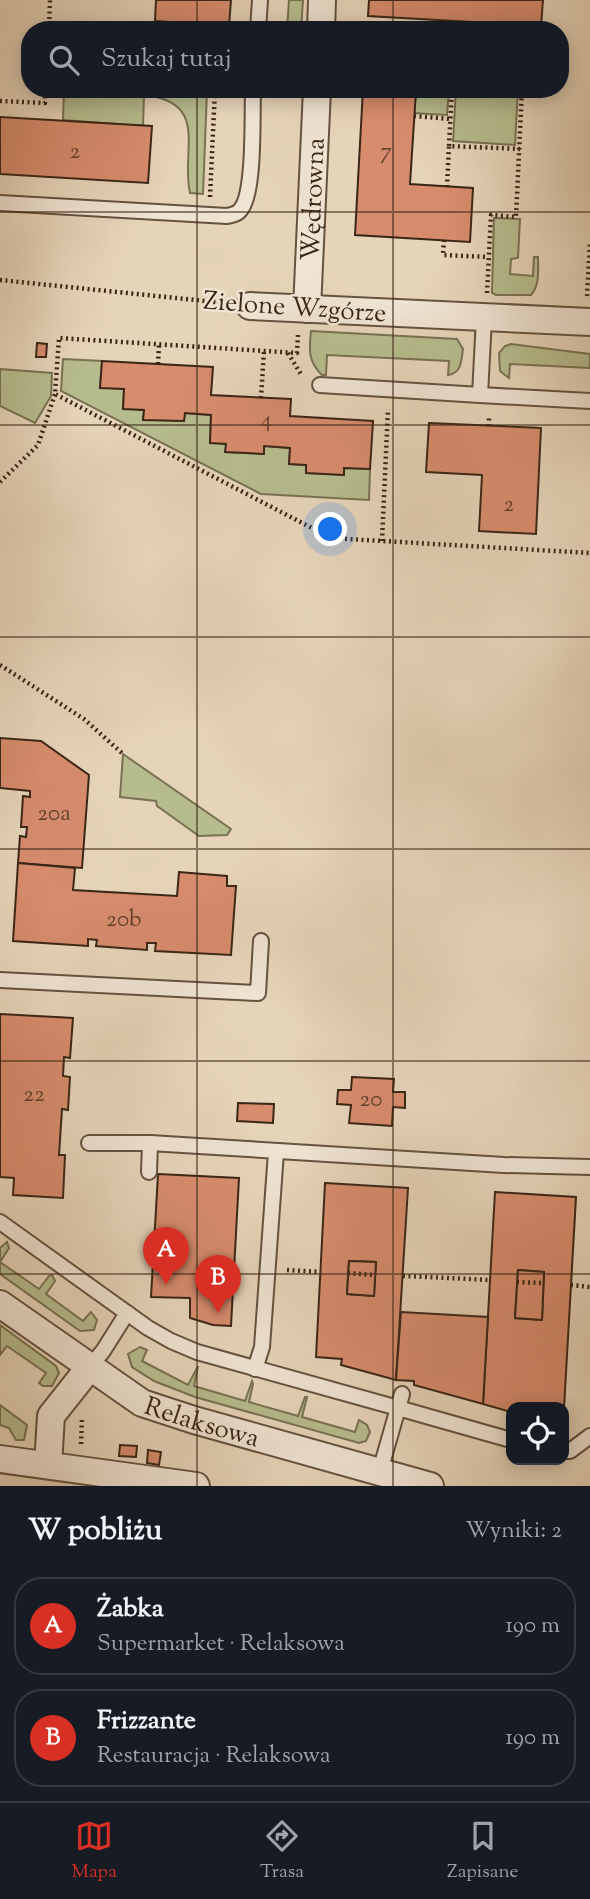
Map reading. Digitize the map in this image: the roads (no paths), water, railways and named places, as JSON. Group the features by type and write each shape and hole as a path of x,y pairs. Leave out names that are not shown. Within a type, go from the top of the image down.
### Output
{"street":[{"path":"322,21 323,0"},
{"name":"Wędrowna","path":"303,318 316,98"},
{"name":"Zielone Wzgórze","path":"250,306 303,318 485,309 588,309"},
{"name":"Relaksowa","path":"0,1304 142,1404 430,1486"},
{"path":"48,1465 51,1416 89,1368"},
{"path":"0,1459 196,1486"}],"lane":[{"path":"259,21 260,0"},
{"path":"0,203 227,216 236,214 242,209 249,189 253,98"},
{"path":"480,395 485,309"},
{"path":"320,385 590,401"},
{"path":"0,980 258,993 261,941"},
{"path":"89,1143 150,1143 504,1165 590,1167"},
{"path":"149,1172 150,1143"},
{"path":"255,1369 262,1347 276,1152"},
{"path":"0,1222 153,1331 197,1352 255,1369 400,1401 506,1438"},
{"path":"89,1368 127,1313"},
{"path":"380,1471 400,1401"},
{"path":"569,1451 590,1436"}],"place":[{"name":"Żabka","path":"166,1285"},
{"name":"Frizzante","path":"218,1313"}]}
